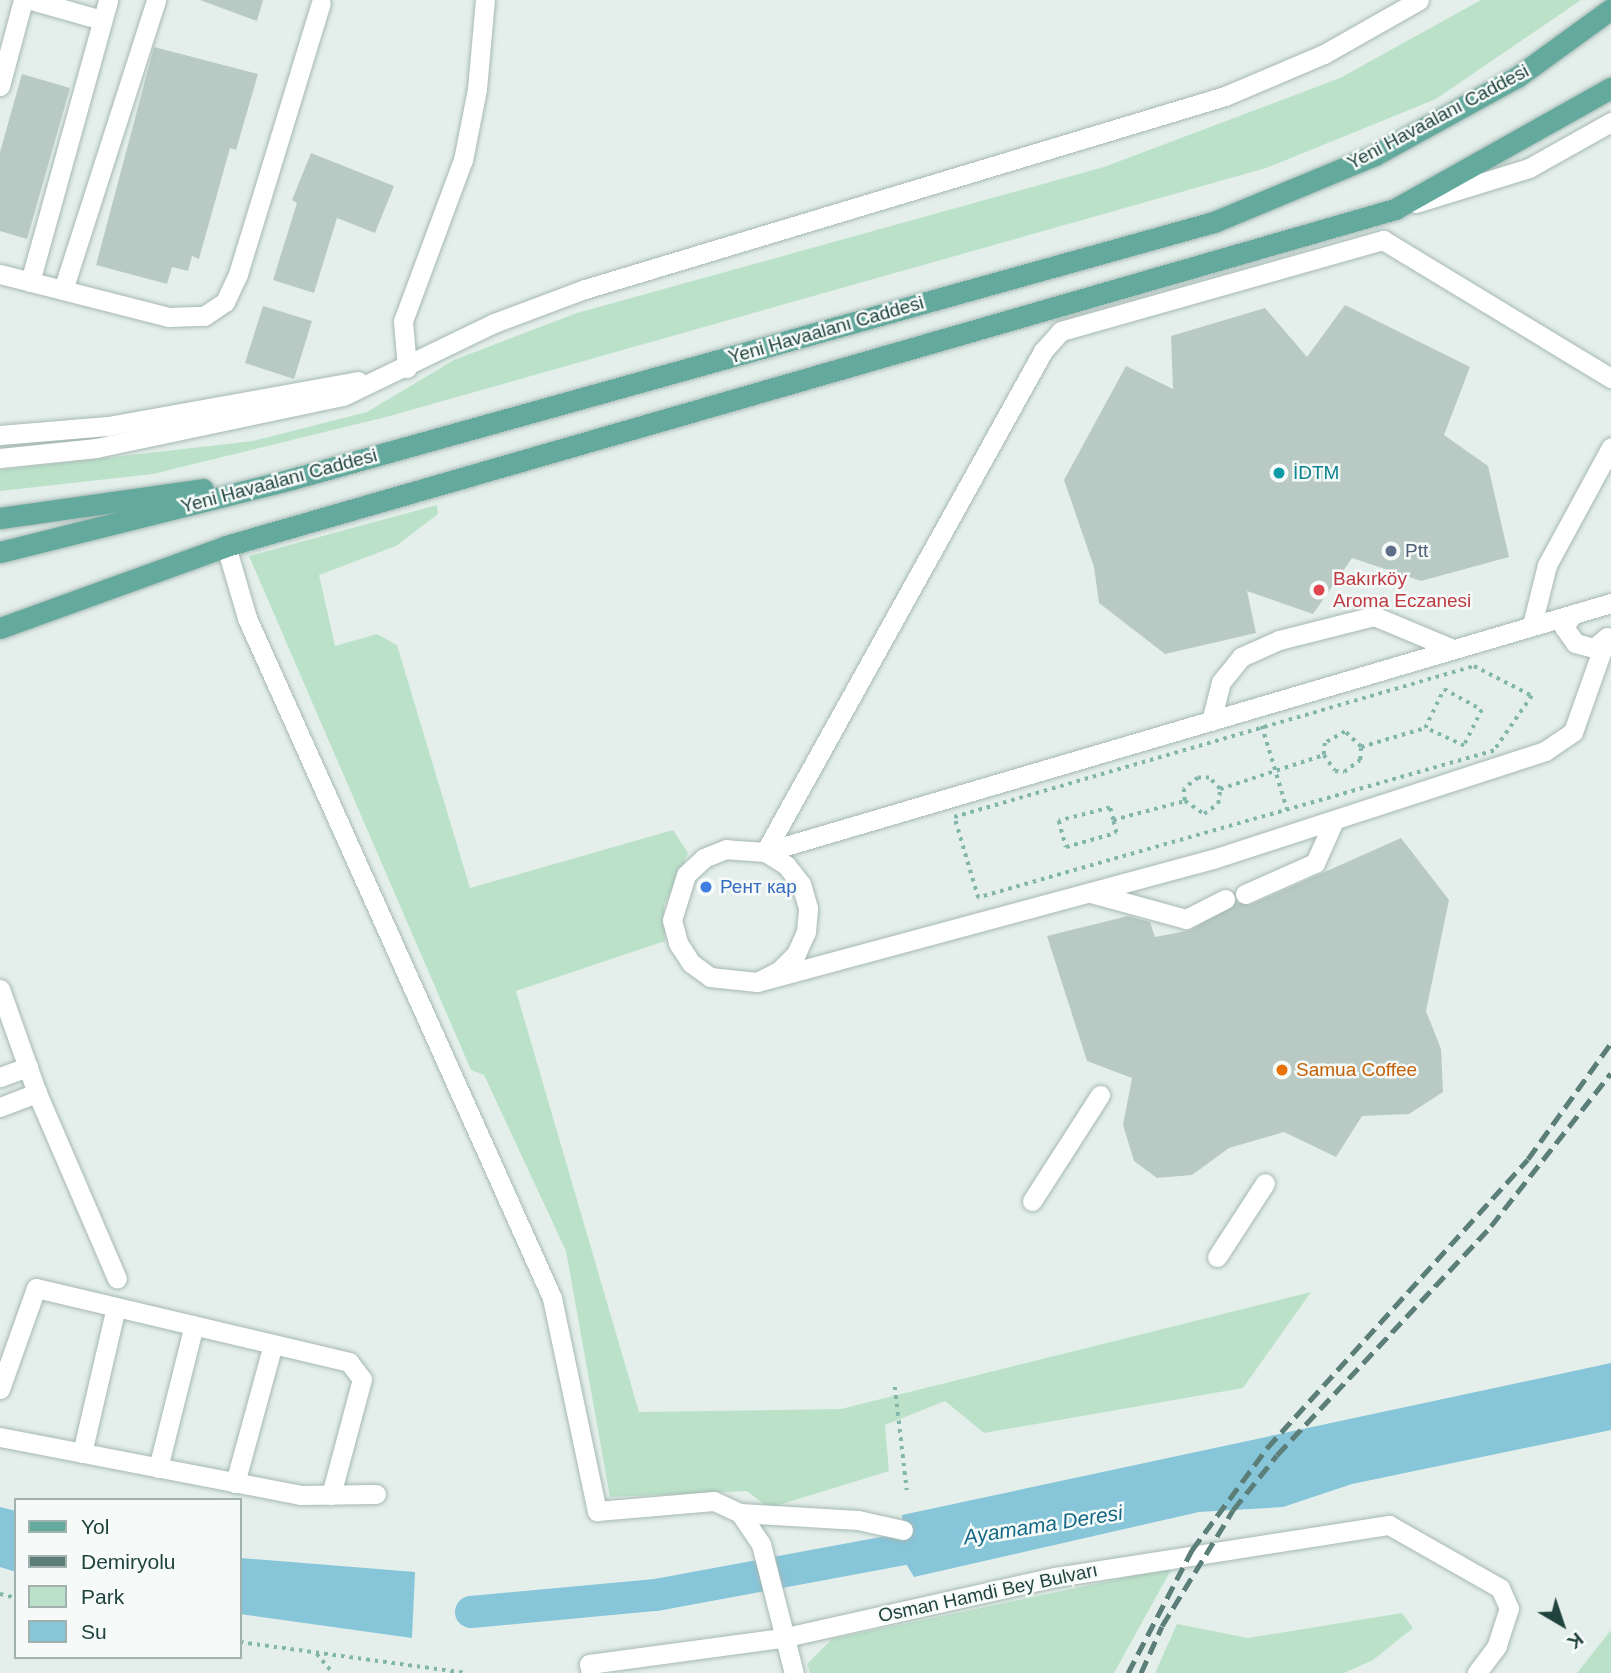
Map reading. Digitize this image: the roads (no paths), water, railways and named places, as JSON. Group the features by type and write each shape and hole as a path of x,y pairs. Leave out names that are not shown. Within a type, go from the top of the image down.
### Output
{"main road":[{"name":"Yeni Havaalanı Caddesi","path":"0,552 292,479 1213,222 1375,155 1517,77 1611,9"},
{"path":"0,628 226,546 1395,209 1611,88"},
{"path":"0,518 292,479"}],"street":[{"path":"0,86 23,0"},
{"path":"31,0 102,20"},
{"path":"30,282 108,0"},
{"path":"63,290 156,0"},
{"path":"407,369 403,321 463,160 477,89 485,0"},
{"path":"0,458 96,448 367,388 494,323 584,289 1225,96 1324,54 1419,0"},
{"path":"0,274 169,317 204,316 225,302 238,274 321,3"},
{"path":"1395,209 1529,168 1611,122"},
{"path":"765,852 1043,351 1061,331 1383,240 1611,378"},
{"path":"0,435 107,426 358,381 367,388"},
{"path":"1532,625 1547,565 1611,447"},
{"path":"226,546 247,618 552,1298 597,1511 714,1502 740,1513 858,1520 903,1530"},
{"path":"1609,637 1573,732 1494,771 1295,835 1091,893 757,982 733,984 691,963 678,943 672,920 675,896 704,858 726,849 765,852 1611,603"},
{"path":"1578,612 1564,627 1575,643 1594,648 1609,637"},
{"path":"1211,721 1221,682 1241,657 1279,640 1374,616 1451,648"},
{"path":"1245,894 1315,863 1333,822"},
{"path":"757,982 779,971 796,954 806,932 808,908 801,884 786,865 765,852"},
{"path":"1091,893 1186,919 1225,899"},
{"path":"0,989 6,1025 28,1068 117,1279"},
{"path":"0,1077 28,1068"},
{"path":"0,1107 37,1093"},
{"path":"1032,1201 1100,1095"},
{"path":"1217,1257 1265,1182"},
{"path":"0,1389 36,1287 349,1362 362,1379 331,1495"},
{"path":"82,1453 116,1307"},
{"path":"158,1468 194,1325"},
{"path":"235,1483 273,1344"},
{"path":"0,1437 235,1483 331,1495 376,1494"},
{"path":"740,1513 761,1544 780,1629 794,1673"},
{"name":"Osman Hamdi Bey Bulvarı","path":"590,1669 780,1629 1056,1577 1389,1525 1500,1588 1509,1608 1497,1646 1477,1673"}],"water":[{"path":"1611,1363 1611,1430 1352,1484 1283,1507 1199,1512 914,1577 905,1562 902,1515"},
{"path":"0,1507 14,1510 14,1571 0,1567"},
{"path":"242,1558 415,1572 412,1638 242,1614"}],"waterway":[{"name":"Ayamama Deresi","path":"471,1612 656,1595 943,1542"}],"railway":[{"path":"1128,1673 1192,1550 1267,1448 1528,1159 1611,1043"},
{"path":"1141,1673 1162,1626 1233,1510 1277,1455 1491,1226 1611,1073"}],"place":[{"name":"İDTM","path":"1279,473"},
{"name":"Ptt","path":"1391,551"},
{"name":"Bakırköy Aroma Eczanesi","path":"1319,590"},
{"name":"Рент кар","path":"706,887"},
{"name":"Samua Coffee","path":"1282,1070"}]}
